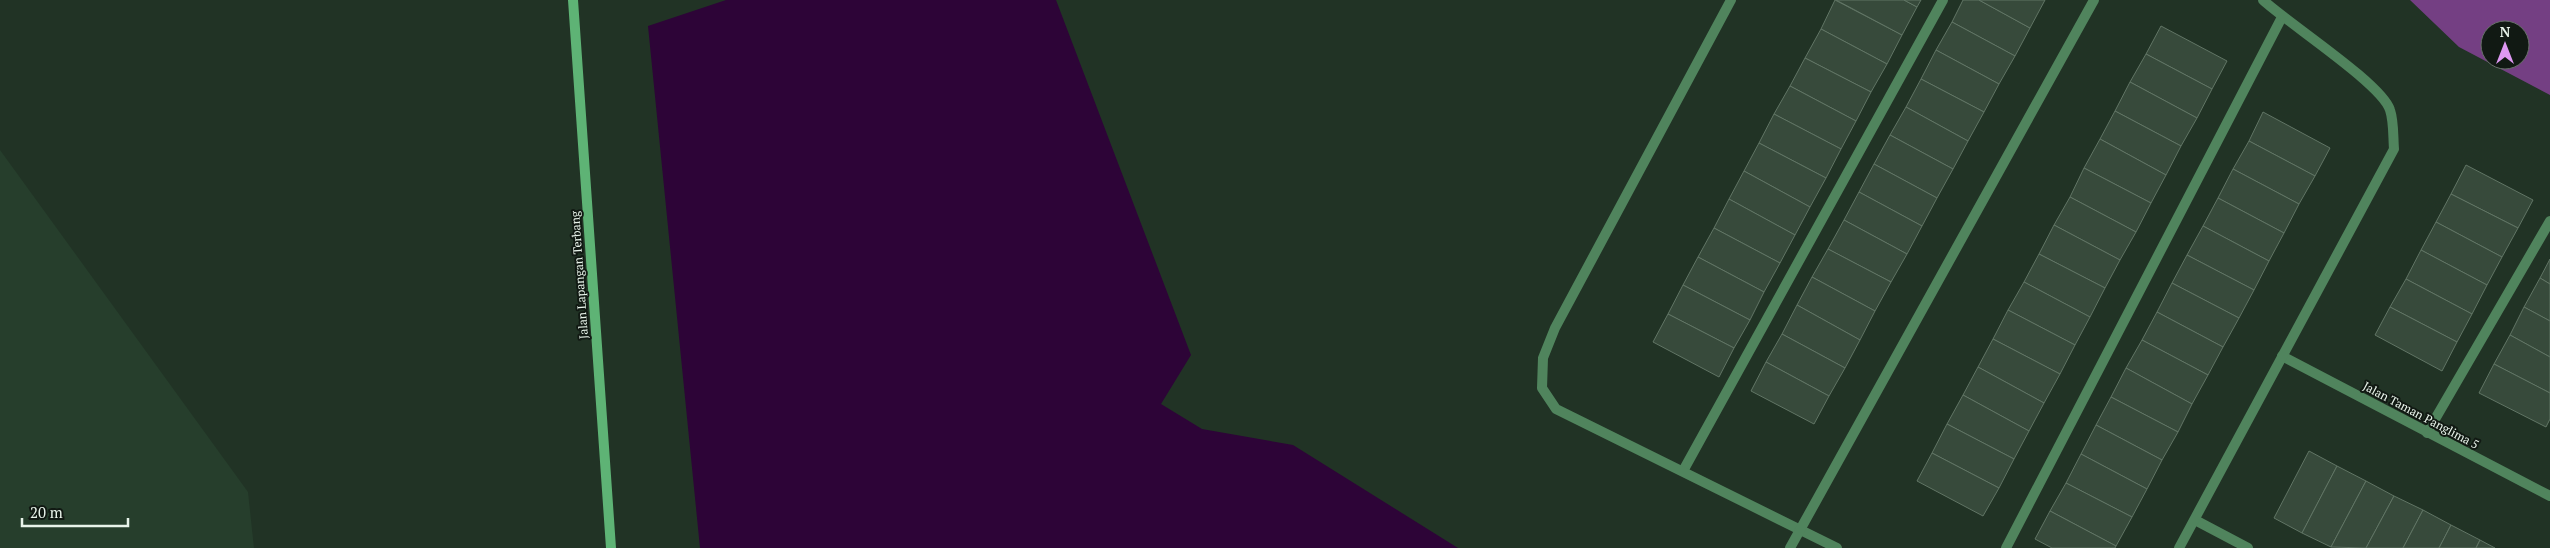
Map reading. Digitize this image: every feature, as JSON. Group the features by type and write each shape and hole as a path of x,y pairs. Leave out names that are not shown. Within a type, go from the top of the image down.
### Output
{"street":[{"name":"Jalan Lapangan Terbang","path":"573,0 611,548"},
{"path":"1731,0 1555,328 1543,358 1542,388 1556,409 1800,528 1837,548"},
{"path":"1683,471 1943,0"},
{"path":"1790,548 2094,0"},
{"path":"2179,548 2375,188 2394,149 2390,109 2369,82 2282,17 2263,0"},
{"path":"2006,548 2282,17"},
{"path":"2428,433 2550,221"},
{"name":"Jalan Taman Panglima 5","path":"2282,356 2550,496"},
{"path":"2195,520 2248,548"}],"shaded area":[{"path":"726,0 1056,0 1191,355 1161,404 1202,429 1293,445 1458,548 700,548 648,26"},
{"path":"2410,0 2550,0 2550,95 2503,70 2530,70 2530,20 2480,20 2480,58 2459,47"},
{"path":"0,150 248,492 254,548 0,548"}],"building":[{"path":"1835,0 1902,35 1887,64 1821,29"},
{"path":"1836,0 1904,0 1917,7 1902,35"},
{"path":"1904,0 1921,0 1917,7"},
{"path":"1963,0 1979,0 2030,28 2015,56 1952,22"},
{"path":"1979,0 2045,0 2030,28"},
{"path":"1952,22 2015,56 1999,84 1936,50"},
{"path":"2161,26 2227,61 2212,89 2146,54"},
{"path":"1821,29 1887,64 1871,92 1805,58"},
{"path":"1936,50 1999,84 1984,112 1921,79"},
{"path":"2146,54 2212,89 2197,118 2130,82"},
{"path":"1805,58 1871,92 1856,121 1790,86"},
{"path":"1921,79 1984,112 1968,141 1906,107"},
{"path":"2130,82 2197,118 2181,146 2115,111"},
{"path":"1790,86 1856,121 1841,149 1774,114"},
{"path":"1906,107 1968,141 1953,169 1890,135"},
{"path":"2115,111 2181,146 2166,175 2100,139"},
{"path":"2263,112 2330,148 2315,176 2249,141"},
{"path":"1774,114 1841,149 1826,178 1759,143"},
{"path":"1890,135 1953,169 1937,198 1874,164"},
{"path":"2100,139 2166,175 2151,203 2084,168"},
{"path":"2249,141 2315,176 2299,204 2233,169"},
{"path":"1759,143 1826,178 1810,207 1744,171"},
{"path":"1874,164 1937,198 1922,226 1859,192"},
{"path":"2466,165 2533,200 2518,228 2451,194"},
{"path":"2084,168 2151,203 2136,232 2070,197"},
{"path":"2233,169 2299,204 2284,233 2218,198"},
{"path":"1744,171 1810,207 1795,235 1729,199"},
{"path":"1859,192 1922,226 1907,254 1844,220"},
{"path":"2451,194 2518,228 2502,257 2436,222"},
{"path":"2070,197 2136,232 2120,260 2054,225"},
{"path":"2218,198 2284,233 2269,261 2203,226"},
{"path":"1729,199 1795,235 1780,263 1714,228"},
{"path":"1844,220 1907,254 1891,282 1828,249"},
{"path":"2436,222 2502,257 2487,285 2421,250"},
{"path":"2054,225 2120,260 2105,288 2039,254"},
{"path":"2203,226 2269,261 2254,290 2187,255"},
{"path":"1714,228 1780,263 1764,292 1698,257"},
{"path":"1828,249 1891,282 1875,311 1812,277"},
{"path":"2421,250 2487,285 2472,314 2406,279"},
{"path":"2039,254 2105,288 2090,317 2024,282"},
{"path":"2187,255 2254,290 2239,318 2172,283"},
{"path":"1698,257 1764,292 1750,320 1683,285"},
{"path":"2550,259 2550,284 2540,278"},
{"path":"1812,277 1875,311 1860,340 1797,305"},
{"path":"2540,278 2550,284 2550,321 2524,307"},
{"path":"2406,279 2472,314 2457,342 2390,307"},
{"path":"2024,282 2090,317 2075,345 2008,310"},
{"path":"2172,283 2239,318 2223,347 2157,312"},
{"path":"1683,285 1750,320 1734,348 1668,314"},
{"path":"1797,305 1860,340 1845,368 1782,334"},
{"path":"2390,307 2457,342 2442,371 2375,335"},
{"path":"2524,307 2550,321 2550,357 2510,335"},
{"path":"2008,310 2075,345 2060,374 1993,339"},
{"path":"2157,312 2223,347 2208,375 2142,340"},
{"path":"1668,314 1734,348 1719,377 1653,342"},
{"path":"1782,334 1845,368 1829,396 1766,362"},
{"path":"2510,335 2550,357 2550,393 2494,364"},
{"path":"1993,339 2060,374 2044,403 1978,367"},
{"path":"2142,340 2208,375 2192,404 2126,368"},
{"path":"1766,362 1829,396 1814,424 1751,391"},
{"path":"2494,364 2550,393 2550,419 2546,427 2479,393"},
{"path":"1978,367 2044,403 2029,431 1963,395"},
{"path":"2126,368 2192,404 2178,432 2111,397"},
{"path":"1963,395 2029,431 2014,459 1947,424"},
{"path":"2111,397 2178,432 2162,460 2096,425"},
{"path":"1947,424 2014,459 1999,488 1932,453"},
{"path":"2096,425 2162,460 2147,489 2081,454"},
{"path":"2309,451 2337,466 2302,533 2274,518"},
{"path":"1932,453 1999,488 1983,516 1917,481"},
{"path":"2081,454 2147,489 2132,517 2066,483"},
{"path":"2337,466 2366,481 2331,547 2302,533"},
{"path":"2366,481 2394,496 2366,548 2331,547"},
{"path":"2066,483 2132,517 2116,546 2050,511"},
{"path":"2394,496 2423,510 2403,548 2366,548"},
{"path":"2423,510 2451,525 2439,548 2403,548"},
{"path":"2050,511 2116,546 2115,548 2052,548 2035,539"},
{"path":"2451,525 2480,540 2476,548 2439,548"},
{"path":"2480,540 2495,548 2476,548"}]}
